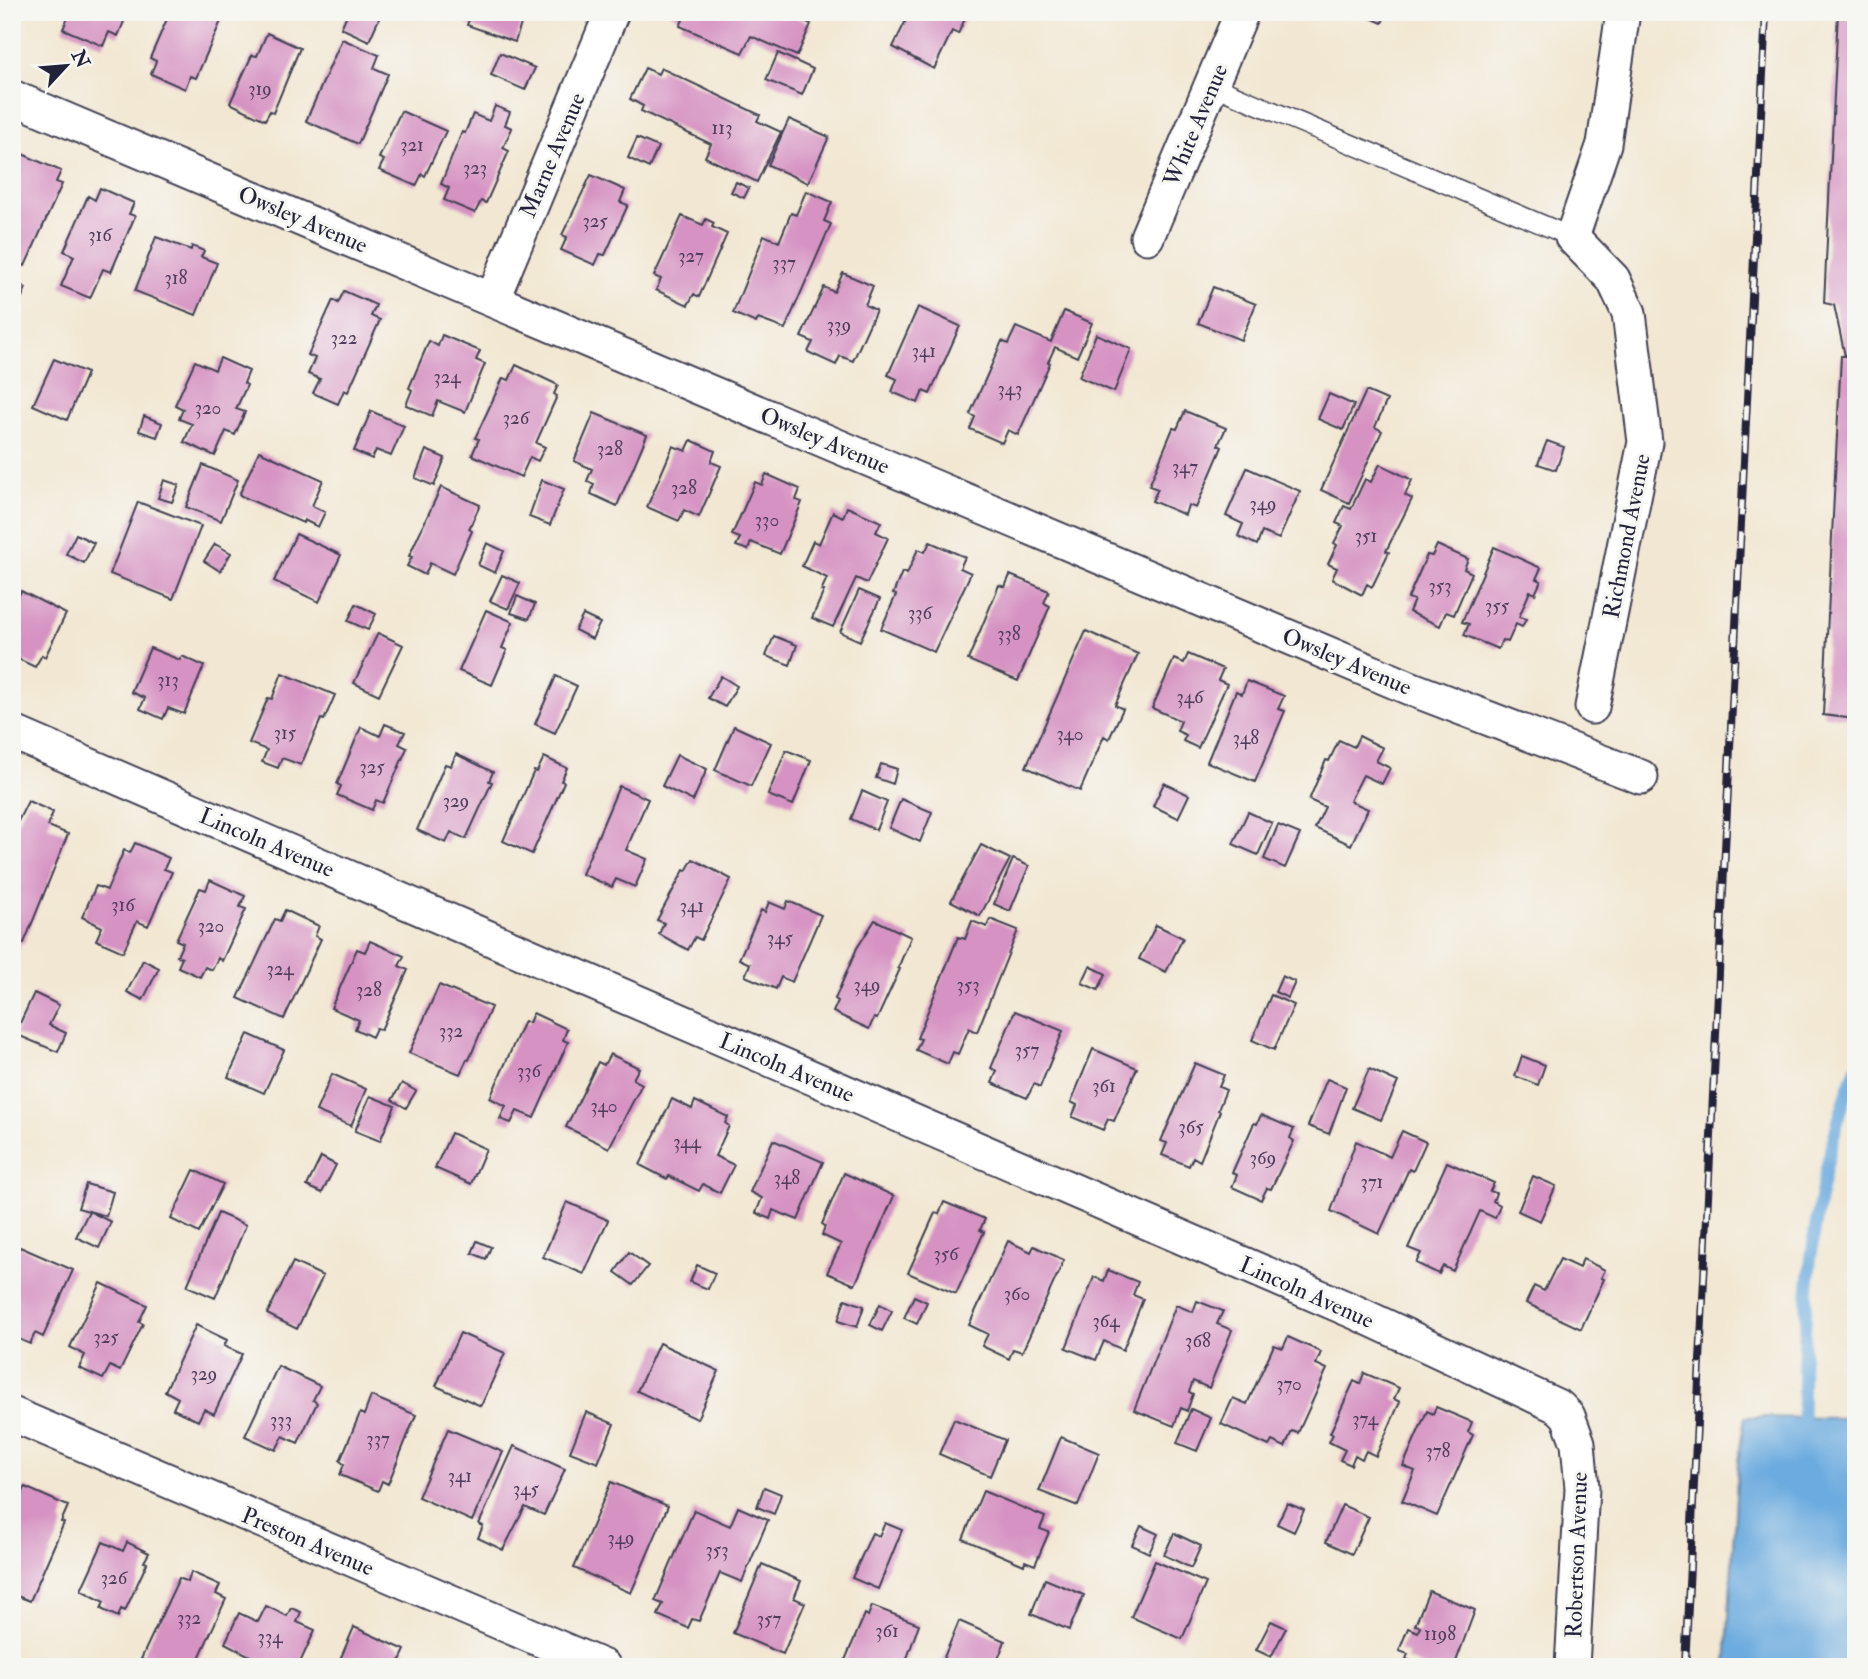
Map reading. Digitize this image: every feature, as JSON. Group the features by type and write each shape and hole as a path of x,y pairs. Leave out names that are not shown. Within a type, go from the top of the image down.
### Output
{"street":[{"name":"Marne Avenue","path":"493,299 612,12"},
{"name":"White Avenue","path":"1147,237 1242,12"},
{"path":"1572,237 1604,144 1623,12"},
{"name":"Owsley Avenue","path":"12,97 1412,689 1641,777"},
{"name":"Richmond Avenue","path":"1572,237 1613,279 1629,313 1645,442 1592,707"},
{"name":"Lincoln Avenue","path":"12,732 1329,1301 1559,1407"},
{"name":"Robertson Avenue","path":"1559,1407 1568,1416 1578,1443 1582,1488 1572,1667"},
{"name":"Preston Avenue","path":"12,1414 604,1667"}],"lane":[{"path":"1211,85 1572,237"}],"water":[{"path":"1745,1417 1849,1418 1856,1501 1856,1667 1726,1667 1738,1461"}],"building":[{"path":"63,12 128,12 118,36 109,32 103,46 63,29 69,15"},
{"path":"170,12 225,12 196,78 190,76 185,89 151,74 156,61 150,58"},
{"path":"348,12 382,12 369,41 341,28"},
{"path":"472,12 525,12 515,42 467,25"},
{"path":"667,12 785,12 811,24 797,56 751,36 742,53 680,26 683,20"},
{"path":"910,12 968,12 958,34 952,31 934,69 893,47"},
{"path":"1357,12 1387,12 1382,23"},
{"path":"1838,12 1856,12 1856,719 1823,715 1841,356 1845,356 1834,305 1824,303"},
{"path":"267,33 300,48 273,113 270,111 265,120 230,103 252,55 257,56"},
{"path":"342,39 379,55 374,68 388,74 358,144 306,121"},
{"path":"500,53 535,68 525,90 491,75"},
{"path":"778,53 813,69 802,95 766,80"},
{"path":"645,68 658,74 661,68 760,115 757,121 781,132 757,182 705,157 711,144 641,111 643,106 630,99"},
{"path":"495,106 510,112 505,125 512,128 503,148 509,151 486,203 481,201 475,213 444,200 449,188 441,184 462,132 465,133 473,114 489,121"},
{"path":"401,111 446,131 425,176 422,174 416,186 379,170 384,160 379,158"},
{"path":"789,119 829,137 808,183 768,165"},
{"path":"637,138 658,147 649,168 628,158"},
{"path":"20,153 61,171 56,182 62,184 25,266 12,260 12,171"},
{"path":"591,175 625,190 620,202 628,205 605,255 600,254 595,265 561,250 567,237 562,235"},
{"path":"736,182 749,188 744,198 731,192"},
{"path":"100,188 134,203 129,214 135,216 111,272 103,269 90,298 61,286 74,256 64,251 88,196 95,200"},
{"path":"806,191 832,202 824,221 831,224 785,329 758,319 756,323 733,313 764,235 779,242 791,213 796,215"},
{"path":"682,216 703,225 706,219 714,223 712,227 727,234 699,297 694,294 688,305 656,290 661,279 654,276"},
{"path":"156,237 191,250 192,246 204,251 201,257 217,263 196,315 135,291"},
{"path":"843,273 873,286 865,305 876,310 853,361 840,356 836,365 808,352 813,342 801,337 824,287 834,292"},
{"path":"12,281 26,288 17,308 12,306"},
{"path":"1213,287 1256,304 1241,340 1198,323"},
{"path":"344,291 376,305 371,316 380,320 348,392 344,390 338,404 313,393 320,379 308,374 315,358 308,355 333,300 338,303"},
{"path":"918,307 960,326 930,394 923,391 918,403 892,392 897,379 888,375"},
{"path":"1064,311 1092,323 1077,357 1055,347 1018,435 1008,430 1002,443 970,429 975,417 970,414 1002,341 1008,344 1016,327 1051,342"},
{"path":"1096,334 1131,349 1114,392 1079,377"},
{"path":"442,335 480,351 476,360 485,364 465,412 438,401 432,416 406,405 412,390 409,388 429,341 438,346"},
{"path":"220,358 249,371 244,383 247,385 236,409 245,412 235,435 226,431 215,456 184,442 192,424 179,419 183,409 175,405 195,361 215,370"},
{"path":"54,359 87,373 67,420 33,405"},
{"path":"516,365 558,385 554,394 557,396 536,443 545,447 538,461 530,457 521,477 472,455 479,439 475,438 503,378 509,380"},
{"path":"1366,391 1387,400 1375,427 1382,431 1349,503 1321,490"},
{"path":"1329,394 1354,405 1343,430 1318,419"},
{"path":"371,411 404,426 391,456 376,450 372,459 354,451"},
{"path":"1185,411 1226,428 1218,445 1222,447 1196,508 1188,505 1185,515 1152,501 1158,489 1149,486 1173,428 1177,429"},
{"path":"594,413 647,435 617,506 591,494 594,484 587,481 592,469 574,461"},
{"path":"144,416 162,423 157,437 139,431"},
{"path":"691,440 715,451 711,462 721,466 699,517 684,510 679,521 647,507 673,446 686,451"},
{"path":"1547,441 1564,447 1556,470 1538,464"},
{"path":"426,450 445,458 434,486 415,478"},
{"path":"259,451 323,480 312,506 325,512 318,527 239,495"},
{"path":"1380,464 1412,480 1405,495 1412,499 1386,551 1389,552 1372,587 1367,584 1362,595 1332,579 1337,568 1328,564 1337,545 1334,543 1343,526 1336,523 1344,506 1351,509 1365,479 1371,482"},
{"path":"203,465 238,480 221,521 186,507"},
{"path":"1247,468 1300,491 1279,539 1262,532 1257,545 1238,536 1243,524 1226,516"},
{"path":"766,474 800,489 796,500 802,502 780,554 751,542 748,550 736,546 740,538 732,535 755,482 762,485"},
{"path":"164,480 179,485 172,502 158,498"},
{"path":"542,480 564,489 550,525 529,517"},
{"path":"441,487 480,505 453,574 430,563 425,575 407,566 412,557 409,556"},
{"path":"138,502 201,526 173,599 110,574"},
{"path":"847,507 881,522 876,532 888,538 867,583 856,578 833,627 812,618 827,578 802,566 813,541 819,544 833,512 843,517"},
{"path":"76,534 94,543 84,563 66,554"},
{"path":"296,534 341,555 319,602 274,581"},
{"path":"930,542 965,557 960,568 971,573 934,652 881,629 896,595 893,594 902,572 907,574 918,549 925,552"},
{"path":"487,543 504,551 495,573 478,565"},
{"path":"215,544 231,553 220,571 204,561"},
{"path":"1437,545 1468,559 1464,569 1472,573 1454,615 1446,612 1440,626 1409,612 1414,600 1408,598 1427,555 1432,556"},
{"path":"1494,547 1541,568 1536,579 1541,581 1535,594 1530,591 1519,617 1526,619 1522,627 1516,624 1508,642 1502,640 1498,649 1464,635 1469,624 1462,622"},
{"path":"502,575 520,583 508,609 490,601"},
{"path":"1010,575 1049,591 1044,603 1050,606 1018,681 968,660 999,585 1005,587"},
{"path":"859,590 880,599 860,641 840,632"},
{"path":"21,591 66,614 45,657 42,655 35,667 12,656 12,596 17,599"},
{"path":"517,596 535,604 529,619 511,613"},
{"path":"356,604 376,614 368,630 348,621"},
{"path":"486,610 513,622 502,648 507,650 492,685 459,671"},
{"path":"583,615 600,623 592,639 575,630"},
{"path":"1086,631 1138,654 1115,705 1123,709 1109,739 1104,736 1080,791 1026,767"},
{"path":"378,633 403,645 379,695 354,683"},
{"path":"774,636 797,645 790,665 766,656"},
{"path":"150,648 180,660 182,656 204,666 184,714 168,708 163,719 140,709 145,698 131,692"},
{"path":"1188,654 1223,669 1218,680 1227,684 1198,748 1183,741 1186,735 1177,731 1181,721 1152,708 1174,659 1184,663"},
{"path":"282,673 335,695 324,720 321,719 301,765 282,758 278,768 262,762 267,750 249,743"},
{"path":"556,676 577,686 555,733 535,724"},
{"path":"721,676 737,686 725,707 708,698"},
{"path":"1247,681 1284,696 1278,709 1285,711 1255,782 1207,762 1236,691 1242,694"},
{"path":"385,724 405,732 399,744 407,748 383,803 376,800 372,810 337,795 341,786 337,784 361,727 380,736"},
{"path":"734,726 771,743 751,786 715,770"},
{"path":"1359,736 1383,748 1376,761 1390,768 1382,784 1363,775 1350,801 1368,809 1351,845 1315,828 1325,807 1309,800 1326,760 1329,761 1339,740 1354,747"},
{"path":"786,750 811,760 793,805 768,795"},
{"path":"456,754 493,772 489,781 492,782 466,839 451,832 446,843 417,830 445,764 451,766"},
{"path":"677,755 707,769 693,801 662,786"},
{"path":"544,757 567,768 561,781 564,782 532,854 503,841 534,771 537,772"},
{"path":"881,764 897,769 893,784 876,778"},
{"path":"1164,783 1189,795 1178,818 1153,806"},
{"path":"619,786 648,799 626,850 647,859 635,887 616,879 612,887 582,874"},
{"path":"862,791 887,802 876,830 851,819"},
{"path":"901,799 932,812 920,842 889,828"},
{"path":"28,801 53,812 48,826 68,834 24,943 21,942 12,964 12,833"},
{"path":"1248,812 1272,823 1258,855 1233,844"},
{"path":"1278,825 1300,834 1285,868 1264,859"},
{"path":"135,843 169,858 164,869 172,872 148,926 137,921 123,952 96,940 102,927 82,917 96,886 107,890 124,850 130,853"},
{"path":"981,845 1010,859 980,916 951,901"},
{"path":"693,859 731,879 701,940 695,937 688,950 659,934 664,923 657,920 684,870 686,871"},
{"path":"1013,859 1029,866 1010,911 994,904"},
{"path":"210,880 245,896 240,907 246,909 222,961 218,958 212,970 205,967 200,977 178,967 182,958 177,956 183,943 176,940 200,888 206,890"},
{"path":"788,901 821,915 792,982 781,977 776,989 745,976 750,964 739,959 761,910 765,912 769,902 785,909"},
{"path":"285,910 319,926 315,936 321,939 284,1019 238,998 275,919 280,921"},
{"path":"990,919 1018,930 977,1032 969,1028 958,1054 953,1052 948,1064 916,1050 921,1039 917,1038 958,937 965,939 972,921 987,927"},
{"path":"875,920 911,937 898,968 900,969 877,1019 874,1018 869,1029 833,1012 838,1001 835,999 857,948"},
{"path":"1156,925 1183,938 1166,972 1139,959"},
{"path":"370,941 404,956 399,966 408,970 381,1030 376,1028 372,1037 355,1029 359,1020 331,1008 357,949 365,952"},
{"path":"143,960 159,968 143,1000 127,992"},
{"path":"1090,966 1106,974 1098,990 1082,983"},
{"path":"1282,976 1295,982 1288,998 1275,992"},
{"path":"439,985 491,1007 469,1060 467,1059 460,1074 409,1053"},
{"path":"34,993 59,1005 49,1025 66,1033 58,1052 15,1034"},
{"path":"1271,995 1294,1005 1274,1050 1252,1040"},
{"path":"1015,1011 1063,1031 1040,1087 1034,1084 1027,1098 992,1083 997,1071 991,1068"},
{"path":"533,1013 567,1029 563,1040 568,1042 534,1118 517,1111 511,1123 500,1119 506,1106 490,1098 524,1021 529,1023"},
{"path":"248,1034 284,1050 264,1093 228,1077"},
{"path":"1093,1049 1137,1068 1114,1121 1108,1119 1103,1130 1072,1117 1077,1105 1071,1102"},
{"path":"610,1054 639,1068 633,1079 642,1084 609,1148 566,1127 598,1062 604,1065"},
{"path":"1522,1056 1545,1065 1538,1085 1515,1076"},
{"path":"1195,1063 1224,1075 1219,1087 1226,1090 1200,1161 1193,1157 1189,1166 1162,1155 1167,1143 1161,1141"},
{"path":"1369,1069 1398,1082 1381,1120 1352,1108"},
{"path":"332,1074 366,1089 351,1126 316,1111"},
{"path":"1327,1079 1346,1087 1329,1134 1308,1126"},
{"path":"402,1083 416,1091 406,1108 392,1100"},
{"path":"370,1096 395,1106 380,1141 355,1131"},
{"path":"672,1099 692,1109 695,1101 728,1117 725,1123 729,1126 715,1156 734,1165 720,1193 703,1184 699,1191 640,1165"},
{"path":"1261,1115 1294,1129 1290,1138 1294,1141 1271,1189 1267,1188 1261,1200 1232,1187 1237,1175 1232,1173 1254,1123 1257,1124"},
{"path":"1402,1131 1426,1142 1413,1171 1409,1169 1379,1234 1331,1211 1356,1141 1390,1157"},
{"path":"451,1133 486,1149 471,1184 435,1168"},
{"path":"773,1140 823,1162 798,1220 773,1210 770,1219 756,1213 762,1198 750,1192"},
{"path":"321,1157 336,1165 322,1193 307,1186"},
{"path":"1447,1162 1494,1183 1490,1191 1496,1193 1493,1201 1500,1205 1495,1218 1480,1211 1453,1271 1443,1266 1439,1274 1416,1263 1421,1253 1408,1248"},
{"path":"194,1170 223,1184 199,1233 171,1219"},
{"path":"844,1173 894,1196 855,1285 827,1273 841,1244 822,1235 825,1226 822,1224"},
{"path":"1533,1176 1556,1186 1540,1221 1518,1211"},
{"path":"86,1184 113,1192 106,1216 78,1208"},
{"path":"567,1202 608,1220 584,1274 543,1257"},
{"path":"944,1202 985,1219 980,1230 984,1232 956,1294 908,1273 935,1213 939,1214"},
{"path":"89,1211 111,1222 99,1248 76,1237"},
{"path":"218,1213 246,1225 215,1298 187,1286"},
{"path":"477,1241 491,1247 486,1259 472,1253"},
{"path":"1008,1241 1031,1252 1034,1246 1064,1260 1022,1352 1013,1349 1009,1359 982,1346 988,1334 969,1325"},
{"path":"20,1247 73,1270 43,1337 35,1333 30,1344 12,1336 12,1265"},
{"path":"629,1252 648,1266 633,1285 615,1272"},
{"path":"1560,1259 1579,1268 1583,1259 1605,1270 1601,1278 1604,1279 1581,1329 1526,1303 1534,1286 1544,1291"},
{"path":"293,1262 323,1276 297,1329 267,1314"},
{"path":"697,1265 715,1273 708,1289 690,1282"},
{"path":"1108,1270 1138,1282 1133,1295 1143,1299 1123,1350 1104,1341 1096,1360 1066,1348 1094,1277 1104,1281"},
{"path":"101,1283 147,1305 139,1322 143,1324 120,1371 110,1366 103,1379 79,1368 85,1355 70,1347"},
{"path":"914,1296 927,1302 917,1324 904,1318"},
{"path":"845,1299 864,1306 857,1327 838,1321"},
{"path":"1197,1301 1223,1311 1217,1324 1232,1330 1209,1388 1193,1381 1189,1392 1193,1394 1187,1411 1181,1408 1174,1426 1134,1410 1176,1305 1193,1312"},
{"path":"880,1304 892,1311 882,1331 870,1325"},
{"path":"196,1325 227,1340 224,1346 242,1354 214,1414 204,1409 198,1421 173,1409 178,1398 165,1391"},
{"path":"460,1333 505,1353 481,1406 436,1386"},
{"path":"1288,1337 1321,1352 1316,1364 1327,1369 1298,1433 1292,1431 1285,1447 1272,1441 1269,1446 1221,1424 1233,1398 1247,1404 1274,1345 1283,1348"},
{"path":"659,1343 719,1371 697,1419 637,1391"},
{"path":"278,1366 320,1386 313,1400 317,1403 298,1443 283,1436 276,1450 245,1436"},
{"path":"1364,1373 1399,1388 1394,1399 1400,1402 1376,1456 1366,1451 1362,1459 1355,1455 1351,1465 1340,1460 1345,1450 1329,1442 1333,1434 1330,1433 1354,1381 1360,1384"},
{"path":"371,1396 416,1415 388,1484 382,1481 378,1491 340,1475 344,1464 340,1461 360,1413 364,1415"},
{"path":"1436,1407 1472,1422 1468,1432 1473,1435 1437,1516 1402,1501 1415,1471 1403,1466 1427,1411 1433,1414"},
{"path":"1191,1409 1211,1418 1197,1451 1177,1443"},
{"path":"586,1412 614,1424 598,1463 570,1452"},
{"path":"954,1419 1005,1440 990,1476 939,1454"},
{"path":"448,1429 503,1452 472,1521 418,1497"},
{"path":"1061,1437 1099,1453 1078,1506 1039,1491"},
{"path":"514,1446 565,1469 544,1515 525,1507 503,1550 478,1538 483,1526 479,1524"},
{"path":"611,1482 668,1506 631,1593 574,1568"},
{"path":"25,1487 68,1506 61,1522 64,1523 30,1601 12,1594 12,1506 15,1500 19,1502"},
{"path":"764,1487 781,1494 774,1514 757,1507"},
{"path":"983,1491 1045,1517 1040,1529 1049,1532 1035,1565 1025,1561 1024,1565 963,1539"},
{"path":"1287,1503 1304,1510 1294,1532 1277,1524"},
{"path":"1342,1505 1369,1517 1352,1554 1326,1542"},
{"path":"738,1507 768,1520 742,1582 720,1573 699,1621 692,1619 688,1628 658,1615 663,1604 655,1601 694,1510 730,1526"},
{"path":"885,1523 902,1530 878,1589 852,1578 872,1533 879,1536"},
{"path":"1141,1526 1158,1534 1149,1553 1132,1545"},
{"path":"1174,1533 1201,1546 1191,1568 1164,1555"},
{"path":"103,1542 123,1551 127,1542 149,1553 125,1611 121,1609 118,1617 101,1609 104,1602 81,1590"},
{"path":"1155,1561 1206,1583 1182,1639 1131,1617"},
{"path":"762,1564 801,1581 794,1598 805,1603 783,1654 733,1633"},
{"path":"191,1572 220,1585 216,1594 226,1599 195,1667 156,1667 141,1659 179,1578 188,1582"},
{"path":"1045,1579 1084,1595 1069,1630 1031,1614"},
{"path":"1429,1591 1475,1610 1454,1667 1424,1667 1406,1659 1408,1654 1399,1651 1408,1628 1418,1632 1420,1626 1415,1625"},
{"path":"266,1606 287,1616 291,1608 301,1612 297,1622 315,1630 298,1667 285,1667 270,1659 267,1665 225,1643 239,1613 258,1622"},
{"path":"872,1606 919,1624 904,1667 842,1667 865,1614 868,1616"},
{"path":"959,1621 1005,1641 995,1667 940,1667"},
{"path":"1271,1621 1286,1628 1271,1657 1256,1650"},
{"path":"354,1627 405,1650 397,1667 337,1667"}],"waterway":[{"path":"1803,1432 1804,1340 1812,1247 1829,1155 1856,1067"}],"railway":[{"path":"1685,1667 1766,12"}]}
